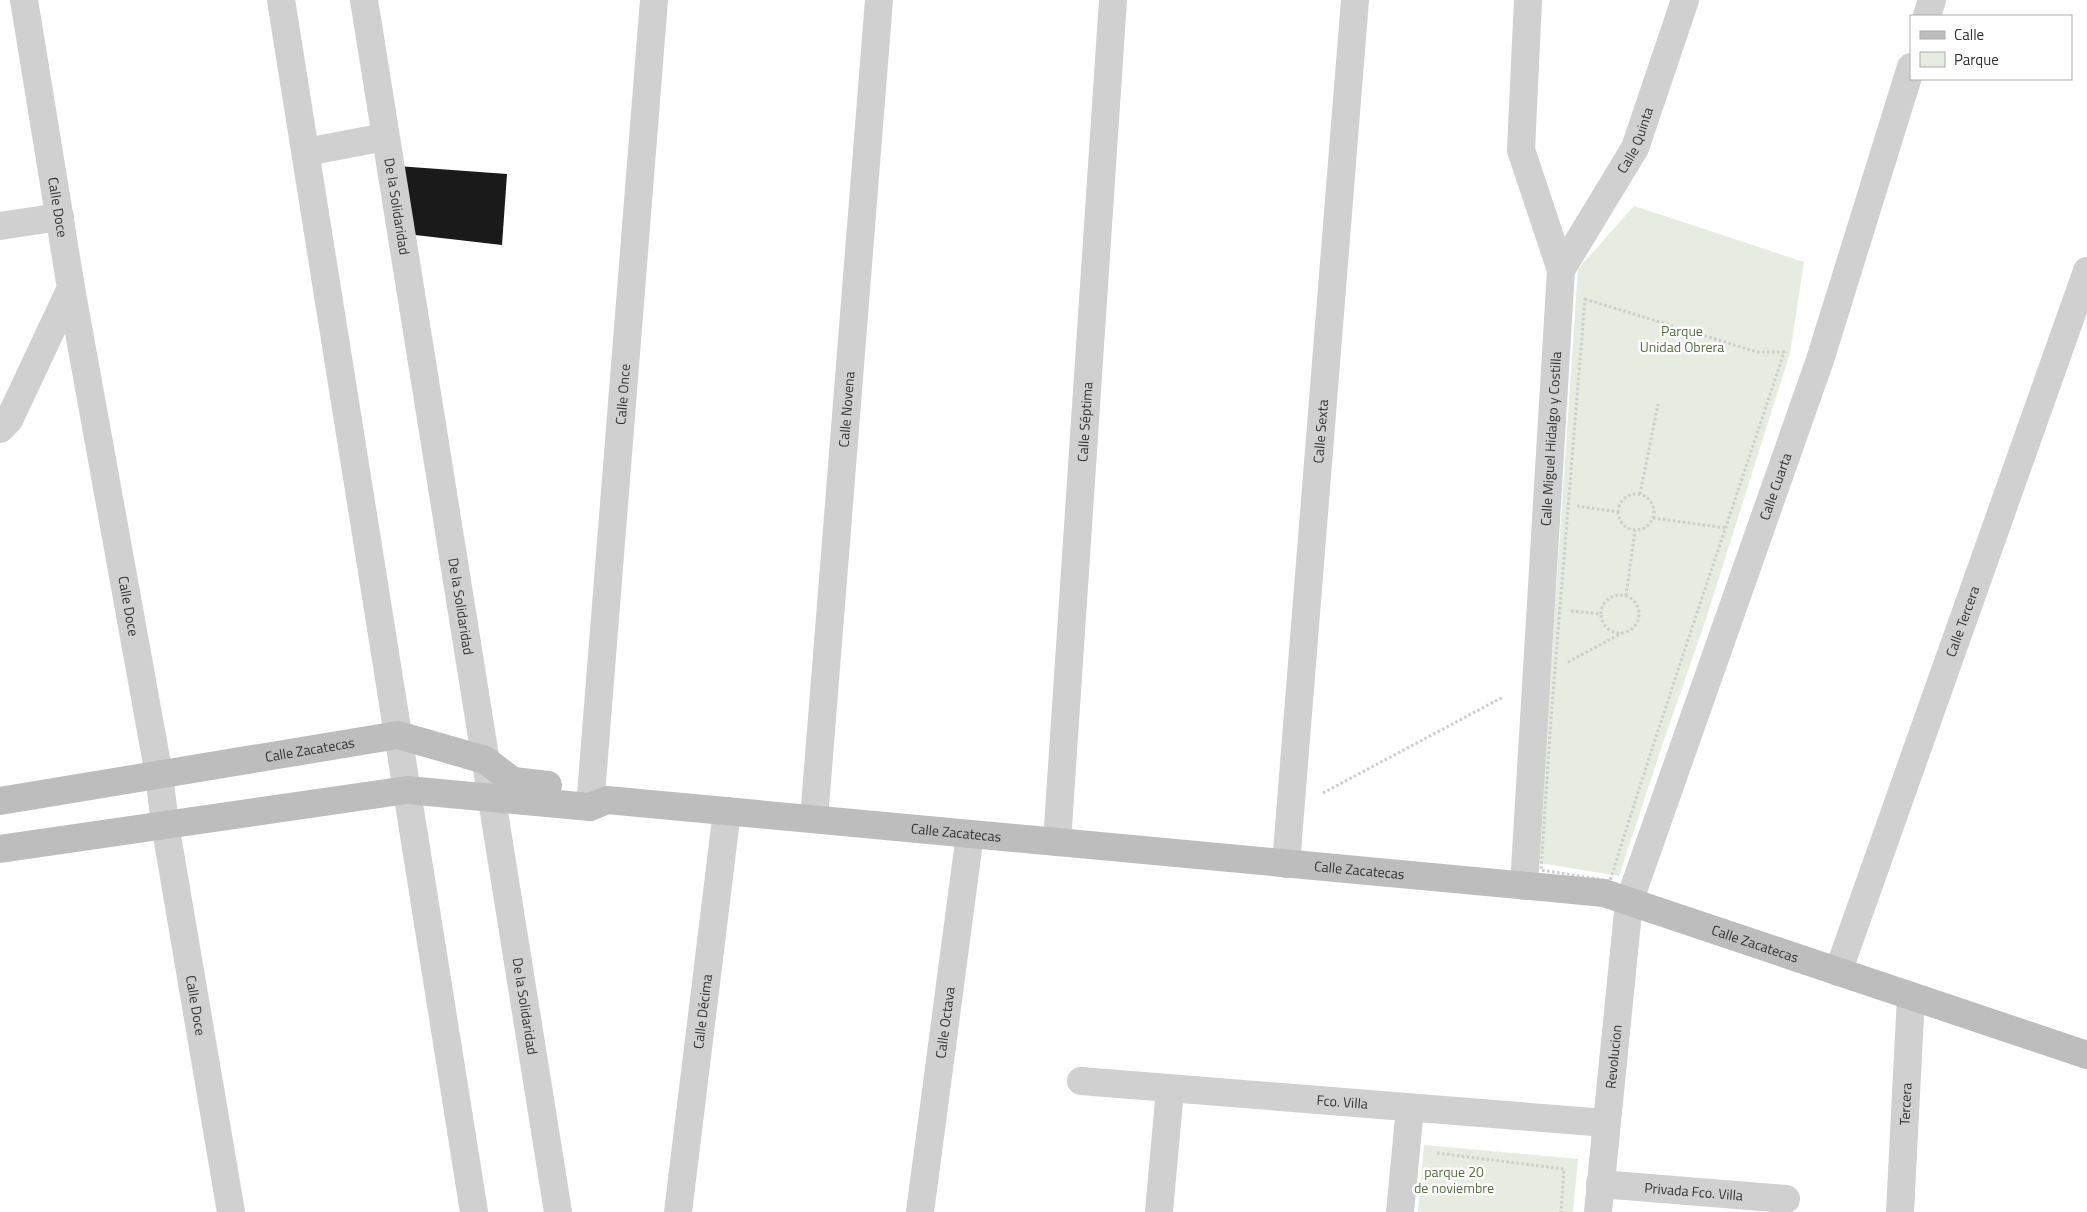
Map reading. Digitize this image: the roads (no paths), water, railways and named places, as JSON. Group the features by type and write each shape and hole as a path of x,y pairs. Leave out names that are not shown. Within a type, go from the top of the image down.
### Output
{"street":[{"name":"Calle Doce","path":"24,0 71,288 159,775 165,824 231,1212"},
{"path":"281,0 474,1212"},
{"name":"De la Solidaridad","path":"364,0 384,137 558,1212"},
{"name":"Calle Once","path":"596,799 654,0"},
{"name":"Calle Novena","path":"814,819 880,0"},
{"name":"Calle Séptima","path":"1057,842 1113,0"},
{"name":"Calle Sexta","path":"1286,864 1356,0"},
{"name":"Calle Miguel Hidalgo y Costilla","path":"1524,886 1561,270 1521,150 1528,0"},
{"name":"Calle Quinta","path":"1561,270 1635,148 1685,0"},
{"path":"1927,15 1932,0"},
{"name":"Calle Cuarta","path":"1629,902 1820,360 1910,71"},
{"path":"306,152 384,137"},
{"path":"0,226 60,217"},
{"name":"Calle Tercera","path":"1838,972 2087,270"},
{"path":"0,429 9,420 71,288"},
{"name":"Calle Zacatecas","path":"0,801 398,735 486,760 513,781 596,799"},
{"name":"Calle Zacatecas","path":"0,849 407,790 492,798 596,799 1524,886 1604,894 2087,1055"},
{"name":"Calle Décima","path":"678,1212 727,811"},
{"name":"Calle Octava","path":"920,1212 970,834"},
{"name":"Revolucion","path":"1598,1212 1629,902"},
{"name":"Tercera","path":"1900,1212 1911,996"},
{"name":"Fco. Villa","path":"1081,1081 1606,1123"},
{"path":"1159,1212 1170,1088"},
{"path":"1400,1212 1410,1108"},
{"name":"Privada Fco. Villa","path":"1600,1184 1786,1199"}],"park label":[{"name":"Parque Unidad Obrera","path":"1682,340"},
{"name":"parque 20 de noviembre","path":"1454,1180"}]}
